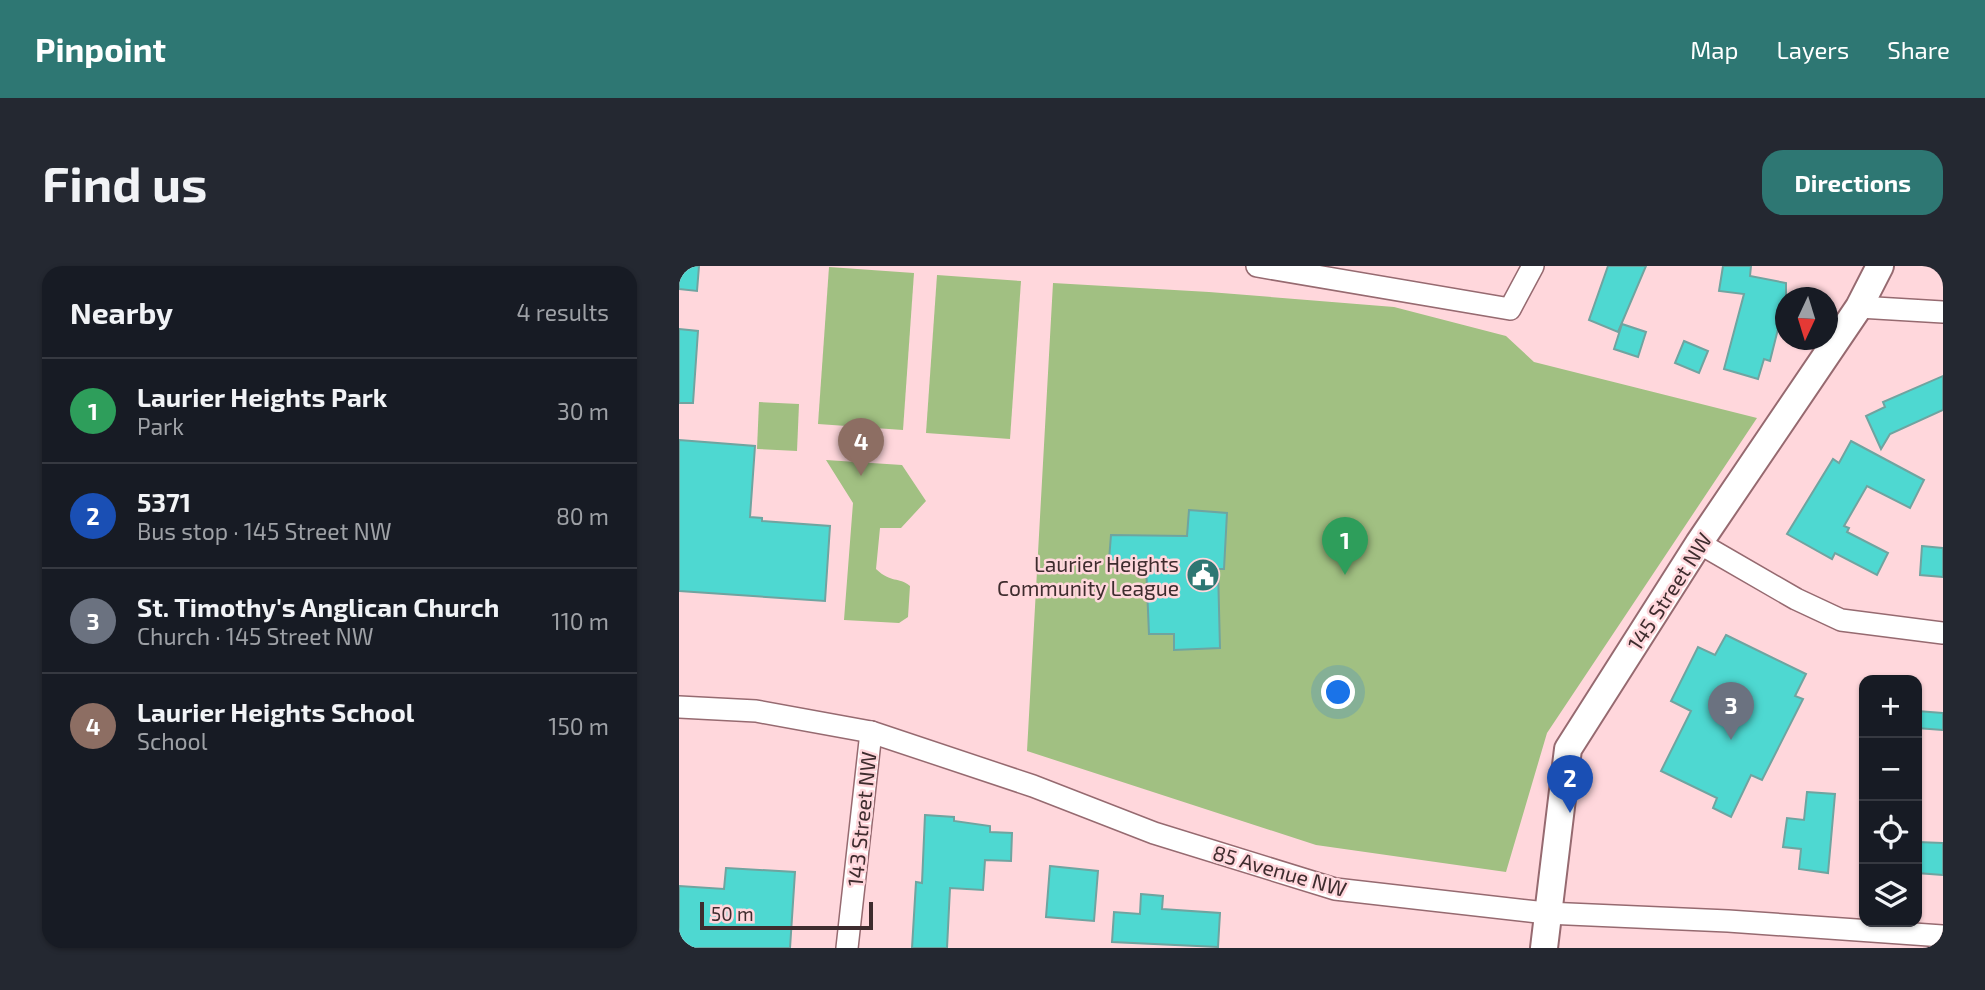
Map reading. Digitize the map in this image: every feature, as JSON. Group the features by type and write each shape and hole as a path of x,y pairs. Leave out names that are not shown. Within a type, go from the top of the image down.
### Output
{"street":[{"path":"1257,266 1510,309 1533,266"},
{"name":"145 Street NW","path":"1544,948 1568,749 1699,543 1859,307 1880,266"},
{"path":"1859,307 1943,312"},
{"path":"1699,543 1796,599 1841,620 1943,633"},
{"name":"85 Avenue NW","path":"679,707 755,711 871,732 1033,786 1154,833 1335,889 1546,914 1728,921 1943,936"},
{"name":"143 Street NW","path":"847,948 871,732"}],"green space":[{"path":"829,267 914,273 903,430 818,424"},
{"path":"937,275 1021,281 1010,439 926,433"},
{"path":"1053,283 1394,307 1506,336 1534,362 1757,418 1547,733 1506,872 1316,845 1027,751"},
{"path":"759,402 799,404 797,451 757,449"},
{"path":"826,460 902,465 926,501 901,528 880,528 876,569 886,577 910,586 908,617 899,623 844,620 853,503"}],"building":[{"path":"679,266 699,266 697,291 679,289"},
{"path":"1608,266 1646,266 1618,332 1589,320"},
{"path":"1723,266 1751,266 1750,276 1786,283 1786,287 1775,287 1775,341 1770,361 1764,359 1758,379 1724,369 1744,294 1719,291"},
{"path":"1622,324 1646,332 1638,357 1614,349"},
{"path":"679,329 698,331 693,403 679,403"},
{"path":"1684,341 1708,351 1699,373 1675,363"},
{"path":"1943,376 1943,410 1890,434 1881,449 1866,416 1885,407 1883,402"},
{"path":"679,440 755,446 750,517 762,518 762,521 830,526 825,601 679,591"},
{"path":"1851,441 1924,480 1910,508 1867,486 1844,526 1849,528 1847,532 1888,553 1877,575 1835,553 1832,559 1787,534 1833,459 1839,463"},
{"name":"Laurier Heights Community League","path":"1189,510 1227,513 1224,569 1218,569 1220,648 1174,650 1174,634 1149,634 1146,564 1109,560 1111,535 1187,536"},
{"path":"1922,546 1943,548 1943,577 1920,575"},
{"path":"1726,635 1806,674 1795,696 1803,699 1762,780 1751,775 1731,817 1713,808 1717,798 1661,771 1691,711 1671,701 1698,647 1715,655"},
{"path":"1922,711 1943,713 1943,730 1922,728"},
{"path":"1807,792 1835,794 1828,873 1799,869 1801,849 1783,847 1787,818 1804,820"},
{"path":"925,815 954,817 954,821 990,826 990,832 1012,833 1011,861 985,860 983,890 950,888 947,948 912,948 916,882 922,883"},
{"path":"1922,842 1943,843 1943,875 1922,873"},
{"path":"1050,866 1098,871 1094,921 1046,917"},
{"path":"726,868 795,872 790,948 679,948 679,886 724,889"},
{"path":"1141,894 1163,896 1162,909 1220,913 1218,947 1112,942 1114,912 1140,914"}],"place":[{"name":"Laurier Heights School","path":"861,476"},
{"name":"Laurier Heights Community League","path":"1203,575"},
{"name":"Laurier Heights Park","path":"1345,575"},
{"name":"St. Timothy's Anglican Church","path":"1731,740"},
{"name":"5371","path":"1570,813"}]}
